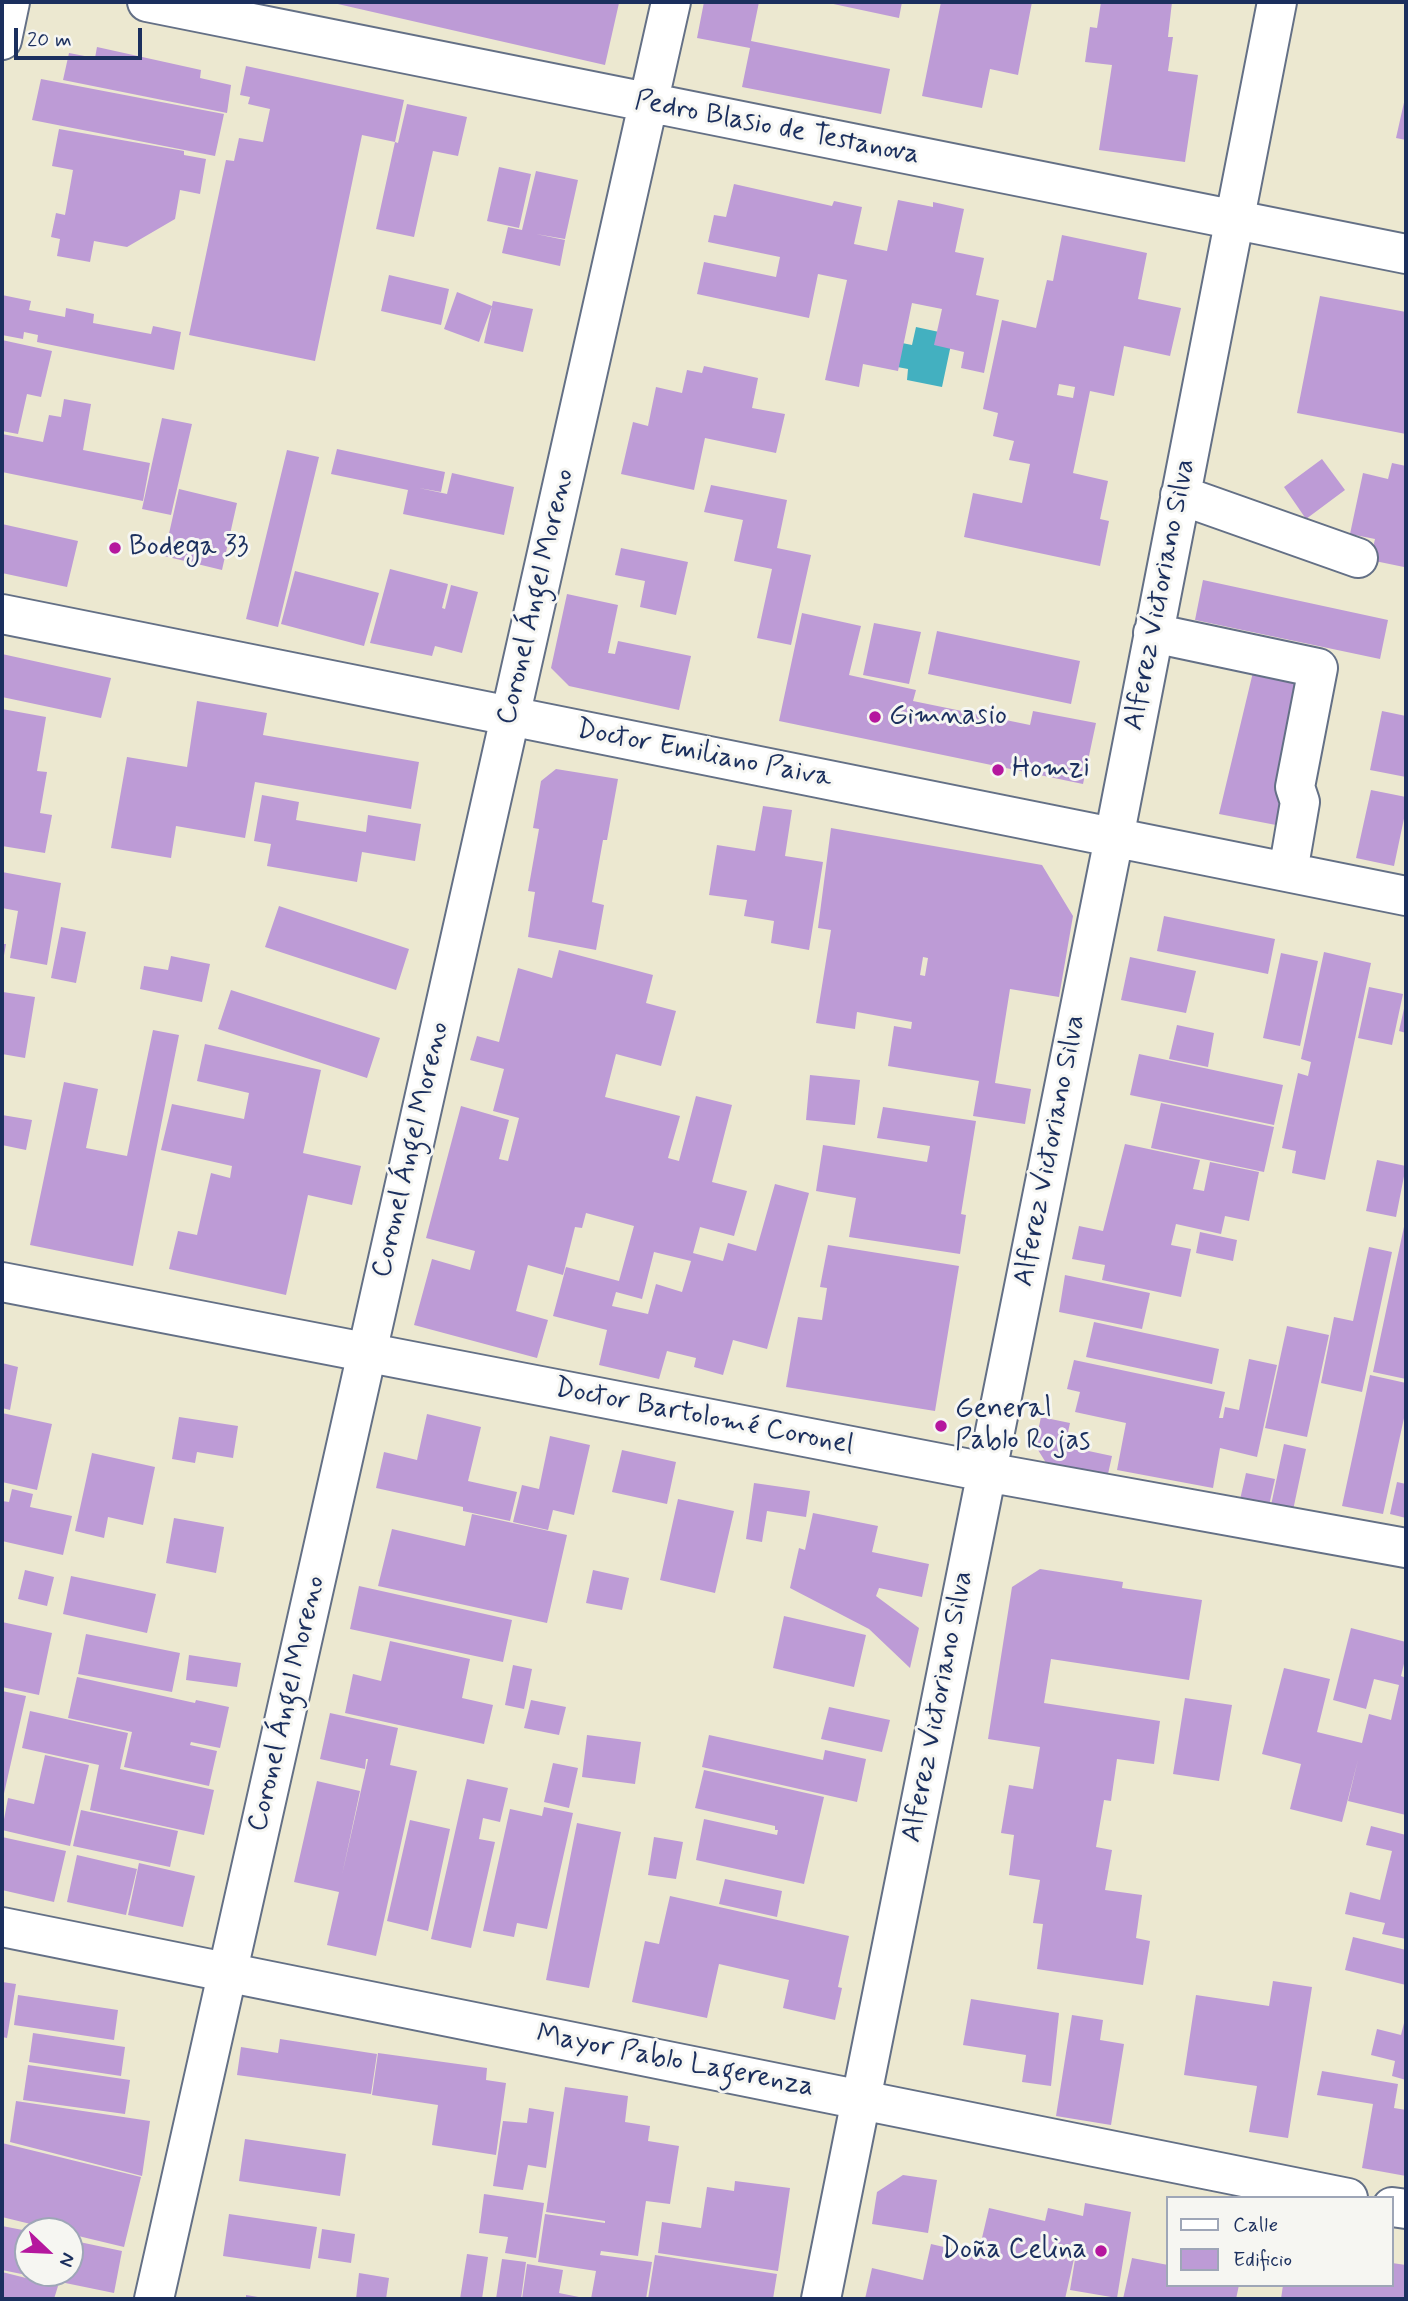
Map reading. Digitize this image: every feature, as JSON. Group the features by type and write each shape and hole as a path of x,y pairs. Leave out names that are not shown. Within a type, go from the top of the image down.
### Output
{"street":[{"path":"2,40 10,2"},
{"name":"Pedro Blasio de Testanova","path":"148,2 1406,254"},
{"name":"Coronel Ángel Moreno","path":"154,2299 671,2"},
{"name":"Alferez Victoriano Silva","path":"821,2299 1114,838 1277,2"},
{"path":"1180,495 1358,558"},
{"name":"Doctor Emiliano Paiva","path":"2,614 1406,896"},
{"path":"1153,633 1318,668 1295,787 1300,802 1288,872"},
{"name":"Doctor Bartolomé Coronel","path":"2,1282 986,1472 1406,1548"},
{"name":"Mayor Pablo Lagerenza","path":"2,1927 1338,2196"}],"water":[{"path":"916,327 953,335 942,387 907,380 908,369 892,366 897,342 912,345"}],"building":[{"path":"329,2 612,2 619,3 605,65"},
{"path":"704,2 759,2 751,41 890,69 881,114 742,87 750,48 697,38"},
{"path":"824,2 902,2 899,18"},
{"path":"941,2 1032,2 1018,75 990,69 982,108 922,96"},
{"path":"1101,2 1172,2 1168,37 1173,37 1168,71 1198,75 1185,162 1099,150 1112,65 1085,62 1090,27 1097,28"},
{"path":"97,47 201,70 200,78 231,85 227,113 63,80 69,53 95,58"},
{"path":"246,66 404,100 395,142 362,135 315,361 189,335 226,160 234,161 239,138 263,142 270,109 248,104 250,97 240,95"},
{"path":"41,79 224,114 215,156 32,120"},
{"path":"1406,98 1406,140 1396,138"},
{"path":"407,104 467,117 458,156 433,151 414,237 376,229 395,142 398,143"},
{"path":"59,129 184,151 184,155 206,159 200,194 180,190 175,219 127,247 94,241 90,262 57,256 60,239 51,237 56,213 65,215 73,170 52,166"},
{"path":"499,167 531,174 519,228 487,221"},
{"path":"536,171 578,180 565,239 536,234 565,240 560,266 502,253 508,227 522,230"},
{"path":"734,184 832,206 834,201 862,207 854,244 887,251 898,200 933,207 933,202 964,209 955,252 984,258 976,295 999,300 984,373 961,368 964,352 934,345 942,309 912,303 898,371 863,364 859,387 825,380 847,280 818,274 809,318 697,294 704,262 776,277 780,257 708,242 714,215 726,217"},
{"path":"1062,235 1147,253 1138,299 1181,308 1170,356 1124,346 1114,396 1090,391 1073,473 1108,481 1100,519 1109,521 1100,566 964,537 973,493 1022,503 1030,464 1009,460 1014,441 993,436 998,413 983,409 1002,320 1036,328 1047,280 1053,281","holes":["1059,384 1075,387 1073,398 1057,395"]},
{"path":"389,275 449,289 441,325 381,311"},
{"path":"457,292 492,306 479,342 444,329"},
{"path":"2,295 31,301 29,310 65,317 66,308 94,314 93,323 151,334 153,326 181,332 174,370 37,342 38,335 24,332 23,339 2,335"},
{"path":"1320,296 1406,312 1406,434 1297,413"},
{"path":"493,301 533,309 523,352 484,343"},
{"path":"2,340 52,351 41,397 27,394 18,434 2,431"},
{"path":"704,366 758,378 752,408 785,414 776,453 705,438 694,490 621,474 633,422 648,426 656,387 682,393 687,370 702,373"},
{"path":"64,399 91,404 83,450 150,463 143,501 2,472 2,434 43,442 49,415 61,417"},
{"path":"162,418 192,424 171,515 142,509"},
{"path":"337,449 445,472 441,492 419,488 447,494 452,473 514,487 504,535 403,514 408,490 331,474"},
{"path":"287,450 319,457 278,627 246,619"},
{"path":"1322,459 1345,490 1306,519 1284,487"},
{"path":"1392,463 1406,466 1404,567 1370,560 1375,539 1350,534 1363,473 1388,479"},
{"path":"711,485 787,500 777,548 811,555 791,645 757,638 772,569 734,561 743,520 704,512"},
{"path":"179,489 237,503 222,570 164,556"},
{"path":"2,524 78,541 67,587 2,573"},
{"path":"621,548 688,562 676,615 640,607 645,581 615,575"},
{"path":"390,569 448,584 442,608 445,609 451,585 478,592 462,653 435,646 432,656 370,643"},
{"path":"295,571 379,593 364,646 281,624"},
{"path":"1203,580 1388,620 1380,659 1195,620"},
{"path":"567,594 618,605 608,653 615,654 618,641 691,656 679,710 569,686 551,668"},
{"path":"802,613 861,626 849,675 916,690 913,701 1030,725 1033,711 1096,723 1083,784 779,721"},
{"path":"874,623 921,632 909,684 863,675"},
{"path":"937,631 1080,661 1071,704 928,674"},
{"path":"2,654 111,678 101,718 2,697"},
{"path":"1254,668 1304,679 1276,825 1219,814"},
{"path":"197,701 267,713 263,735 419,762 411,809 255,782 245,838 176,826 171,858 111,848 127,757 187,767"},
{"path":"2,709 46,717 37,771 47,772 40,813 52,815 45,853 2,846"},
{"path":"1382,711 1406,716 1406,777 1370,770"},
{"path":"556,769 618,779 592,902 604,905 596,950 528,937 535,892 528,891 539,829 533,828 541,781"},
{"path":"1371,790 1406,797 1394,866 1356,858"},
{"path":"262,795 299,802 296,820 366,832 368,815 421,824 415,861 362,852 357,882 267,866 271,844 254,841"},
{"path":"763,806 792,810 785,856 823,862 809,950 771,943 774,921 744,916 747,900 709,895 717,845 755,851"},
{"path":"831,828 1042,865 1073,916 1059,997 1010,989 995,1083 1031,1089 1025,1124 973,1116 979,1081 888,1066 894,1026 911,1029 912,1022 857,1012 855,1029 816,1023 831,930 818,928","holes":["923,957 928,958 925,976 920,975"]},
{"path":"2,872 61,883 47,965 10,958 18,911 2,908"},
{"path":"279,906 409,949 396,990 265,947"},
{"path":"1164,916 1275,939 1268,974 1157,951"},
{"path":"61,927 86,932 76,983 51,978"},
{"path":"2,944 6,944 3,961 2,960"},
{"path":"559,950 653,975 646,1003 676,1011 661,1066 616,1054 605,1097 680,1116 668,1158 679,1161 696,1096 732,1105 712,1182 747,1191 734,1236 700,1227 693,1253 723,1261 728,1243 756,1251 775,1184 809,1193 767,1349 733,1340 723,1375 694,1367 696,1358 667,1351 659,1379 599,1365 607,1330 553,1316 566,1267 619,1281 634,1226 586,1213 582,1228 575,1227 563,1275 528,1265 516,1311 548,1320 537,1358 414,1325 432,1259 470,1270 475,1251 426,1238 461,1106 509,1120 499,1159 508,1161 519,1118 493,1111 504,1069 470,1060 477,1036 499,1042 518,968 552,978","holes":["654,1252 691,1261 682,1292 656,1284 648,1314 612,1306 616,1292 642,1299"]},
{"path":"1324,952 1371,963 1325,1180 1292,1173 1296,1151 1282,1148 1298,1073 1308,1076 1311,1062 1301,1059"},
{"path":"1281,953 1318,961 1300,1046 1263,1038"},
{"path":"171,956 210,964 202,1002 140,989 144,966 168,970"},
{"path":"1130,957 1196,971 1186,1013 1121,1000"},
{"path":"1369,987 1403,994 1392,1045 1358,1038"},
{"path":"231,990 380,1038 367,1078 218,1029"},
{"path":"3,992 35,997 25,1058 2,1054"},
{"path":"1406,1004 1406,1033 1399,1031"},
{"path":"1177,1025 1214,1033 1208,1067 1169,1059"},
{"path":"153,1030 179,1035 133,1266 30,1245 64,1082 98,1089 86,1148 127,1156"},
{"path":"205,1044 321,1070 303,1153 361,1166 352,1205 308,1195 286,1295 169,1269 178,1231 197,1235 211,1173 230,1178 232,1166 161,1150 172,1104 244,1119 249,1093 197,1081"},
{"path":"1139,1054 1283,1085 1274,1125 1130,1095"},
{"path":"810,1075 860,1080 855,1125 806,1120"},
{"path":"1161,1103 1274,1127 1264,1172 1151,1148"},
{"path":"883,1107 976,1121 961,1214 966,1215 960,1254 849,1237 856,1198 816,1191 823,1145 927,1162 930,1146 877,1138"},
{"path":"2,1115 32,1120 26,1150 2,1145"},
{"path":"1125,1144 1200,1160 1193,1189 1204,1191 1210,1162 1259,1172 1249,1221 1225,1216 1221,1234 1176,1224 1171,1245 1191,1249 1181,1297 1102,1280 1105,1265 1072,1259 1079,1226 1103,1231"},
{"path":"1377,1160 1406,1166 1396,1217 1366,1211"},
{"path":"1406,1222 1406,1379 1373,1372"},
{"path":"1200,1232 1237,1240 1233,1261 1196,1253"},
{"path":"828,1245 959,1266 935,1411 786,1387 798,1317 822,1320 827,1288 820,1287"},
{"path":"1369,1247 1392,1252 1362,1392 1321,1383 1334,1317 1353,1321"},
{"path":"1065,1275 1150,1293 1142,1329 1059,1312"},
{"path":"1094,1322 1219,1349 1212,1384 1086,1357"},
{"path":"1287,1326 1329,1335 1307,1437 1265,1428"},
{"path":"1249,1359 1277,1365 1257,1457 1220,1448 1213,1488 1117,1470 1126,1423 1075,1412 1080,1392 1067,1389 1074,1360 1225,1392 1219,1418 1223,1418 1225,1407 1239,1410"},
{"path":"2,1363 18,1367 10,1410 2,1408"},
{"path":"1370,1375 1406,1383 1406,1409 1383,1514 1342,1506"},
{"path":"2,1413 52,1424 37,1490 2,1482"},
{"path":"427,1414 481,1427 468,1481 517,1492 510,1521 463,1511 463,1507 376,1488 384,1452 417,1460"},
{"path":"179,1417 238,1426 233,1458 197,1452 195,1463 172,1459"},
{"path":"1041,1417 1070,1423 1065,1446 1112,1456 1106,1483 1051,1471 1035,1445"},
{"path":"550,1436 590,1445 574,1515 553,1510 548,1530 513,1522 522,1485 539,1489"},
{"path":"1284,1444 1306,1449 1292,1515 1270,1510"},
{"path":"622,1450 676,1462 667,1504 612,1492"},
{"path":"92,1453 155,1467 143,1525 108,1517 104,1538 75,1531"},
{"path":"1246,1473 1275,1479 1266,1519 1237,1513"},
{"path":"1397,1482 1406,1484 1406,1518 1390,1514"},
{"path":"754,1483 810,1491 806,1517 767,1511 762,1542 746,1539"},
{"path":"12,1489 33,1494 30,1507 72,1516 63,1555 2,1541 2,1501 9,1502"},
{"path":"678,1499 734,1511 715,1593 660,1580"},
{"path":"813,1513 878,1526 872,1552 929,1564 922,1597 879,1588 876,1596 919,1628 910,1668 869,1629 790,1588 799,1548 805,1550"},
{"path":"472,1514 567,1535 547,1623 378,1586 392,1529 465,1546"},
{"path":"174,1518 224,1527 216,1573 166,1563"},
{"path":"1040,1569 1123,1582 1122,1588 1202,1600 1189,1680 1051,1659 1044,1703 1160,1721 1154,1764 1117,1759 1111,1801 1104,1800 1096,1847 1112,1850 1105,1890 1142,1895 1136,1938 1150,1941 1143,1985 1037,1969 1043,1924 1033,1923 1040,1880 1009,1875 1014,1835 1001,1833 1009,1785 1033,1789 1040,1747 988,1739 1012,1587"},
{"path":"25,1570 54,1577 47,1606 18,1599"},
{"path":"593,1570 629,1578 622,1610 586,1603"},
{"path":"71,1576 156,1594 147,1633 63,1614"},
{"path":"359,1586 512,1620 503,1662 350,1629"},
{"path":"784,1616 866,1635 854,1687 773,1668"},
{"path":"2,1622 52,1633 39,1695 2,1687"},
{"path":"1351,1628 1406,1642 1401,1676 1406,1678 1406,1815 1348,1801 1358,1760 1342,1822 1290,1809 1301,1764 1262,1754 1284,1668 1330,1679 1317,1732 1362,1743 1369,1714 1391,1720 1399,1685 1374,1679 1366,1709 1333,1700"},
{"path":"86,1634 180,1653 172,1692 78,1674"},
{"path":"390,1641 470,1659 462,1698 493,1705 484,1744 345,1713 353,1674 381,1681"},
{"path":"189,1655 241,1663 237,1687 186,1680"},
{"path":"513,1665 532,1669 524,1709 505,1705"},
{"path":"77,1677 195,1703 196,1700 229,1707 220,1748 191,1742 190,1745 217,1751 209,1786 124,1767 132,1732 68,1718"},
{"path":"2,1691 26,1696 3,1798 2,1798"},
{"path":"1185,1698 1232,1705 1219,1781 1173,1774"},
{"path":"531,1700 566,1707 559,1735 524,1728"},
{"path":"829,1707 890,1720 882,1752 821,1739"},
{"path":"30,1711 128,1733 120,1769 214,1790 204,1835 90,1810 99,1765 22,1748"},
{"path":"330,1713 398,1728 390,1765 417,1771 376,1956 327,1945 339,1892 294,1882 317,1781 360,1791 342,1875 368,1759 365,1769 320,1759"},
{"path":"587,1735 641,1742 635,1784 582,1777"},
{"path":"709,1735 823,1760 825,1750 866,1759 857,1802 702,1767"},
{"path":"45,1755 89,1765 70,1846 2,1830 8,1798 34,1804"},
{"path":"553,1763 578,1768 569,1808 544,1802"},
{"path":"704,1770 824,1797 804,1884 696,1860 704,1819 777,1835 778,1830 775,1830 775,1826 695,1808"},
{"path":"467,1779 508,1788 500,1822 483,1818 479,1839 495,1842 471,1948 431,1939"},
{"path":"544,1807 573,1813 547,1929 517,1923 514,1937 483,1931 510,1809 542,1816"},
{"path":"81,1810 178,1831 170,1867 73,1846"},
{"path":"410,1820 450,1829 428,1931 387,1921"},
{"path":"577,1823 621,1832 589,1988 546,1980"},
{"path":"1371,1826 1406,1835 1406,1939 1382,1934 1385,1923 1345,1914 1350,1892 1380,1900 1392,1851 1366,1845"},
{"path":"2,1837 66,1851 54,1902 2,1890"},
{"path":"654,1837 683,1842 676,1879 648,1875"},
{"path":"77,1855 137,1869 126,1915 67,1902"},
{"path":"139,1863 195,1876 183,1927 128,1915"},
{"path":"725,1879 782,1891 777,1917 719,1904"},
{"path":"670,1896 849,1936 838,1987 842,1988 835,2020 783,2008 789,1980 719,1964 707,2018 632,2002 645,1941 659,1944"},
{"path":"1353,1937 1406,1950 1406,1985 1345,1970"},
{"path":"1273,1981 1312,1987 1288,2138 1249,2132 1257,2086 1184,2075 1196,1995 1269,2006"},
{"path":"2,1982 16,1984 7,2038 2,2037"},
{"path":"18,1995 118,2010 114,2040 14,2025"},
{"path":"971,1999 1059,2013 1051,2086 1022,2082 1026,2055 963,2045"},
{"path":"1072,2015 1103,2020 1100,2040 1124,2044 1111,2125 1056,2116"},
{"path":"1405,2019 1406,2080 1392,2076 1395,2061 1371,2055 1377,2029 1401,2035"},
{"path":"33,2033 125,2047 121,2076 29,2062"},
{"path":"280,2039 377,2054 371,2094 237,2075 241,2047 278,2053"},
{"path":"378,2053 487,2068 486,2080 506,2083 496,2155 432,2145 438,2105 372,2095"},
{"path":"28,2065 130,2080 125,2114 23,2100"},
{"path":"1322,2071 1398,2084 1394,2108 1406,2110 1406,2176 1362,2168 1373,2104 1317,2095"},
{"path":"565,2087 628,2096 625,2122 650,2126 648,2141 679,2146 670,2204 646,2201 638,2256 601,2251 600,2255 652,2262 646,2299 591,2299 596,2271 538,2262 545,2214 605,2223 546,2212"},
{"path":"16,2101 150,2121 142,2176 10,2142"},
{"path":"529,2108 554,2112 546,2168 528,2165 523,2190 493,2186 503,2121 527,2123"},
{"path":"245,2139 346,2154 340,2196 239,2181"},
{"path":"2,2143 141,2177 124,2247 84,2237 84,2217 14,2217 14,2220 2,2217"},
{"path":"903,2175 937,2180 928,2233 872,2224 877,2192"},
{"path":"735,2181 790,2188 778,2271 658,2253 662,2222 701,2228 707,2187 734,2191"},
{"path":"484,2194 544,2203 536,2258 505,2253 508,2237 479,2233"},
{"path":"1085,2203 1131,2212 1117,2298 1070,2290 1078,2241 1065,2299 865,2299 872,2268 923,2280 931,2244 978,2255 989,2208 1045,2221 1048,2208 1083,2216"},
{"path":"229,2214 317,2227 310,2269 223,2256"},
{"path":"2,2226 14,2228 14,2272 2,2270"},
{"path":"322,2229 355,2234 351,2263 318,2258"},
{"path":"84,2243 122,2251 114,2293 84,2287"},
{"path":"467,2254 488,2257 482,2299 460,2299"},
{"path":"655,2255 777,2274 773,2299 648,2299"},
{"path":"1132,2258 1166,2265 1166,2287 1239,2287 1236,2299 1123,2299"},
{"path":"502,2259 526,2262 521,2299 496,2299"},
{"path":"1394,2263 1406,2265 1406,2299 1281,2299 1283,2287 1394,2287"},
{"path":"527,2264 563,2270 559,2293 589,2299 522,2299"},
{"path":"2,2272 14,2275 14,2287 58,2287 54,2299 2,2299"},
{"path":"359,2273 389,2278 386,2299 356,2299"},
{"path":"246,2295 264,2298 264,2299 246,2299"}],"place":[{"name":"Bodega 33","path":"115,548"},
{"name":"Gimnasio","path":"875,717"},
{"name":"Homzi","path":"998,770"},
{"name":"General Pablo Rojas","path":"941,1426"},
{"name":"Doña Celina","path":"1101,2251"}]}
